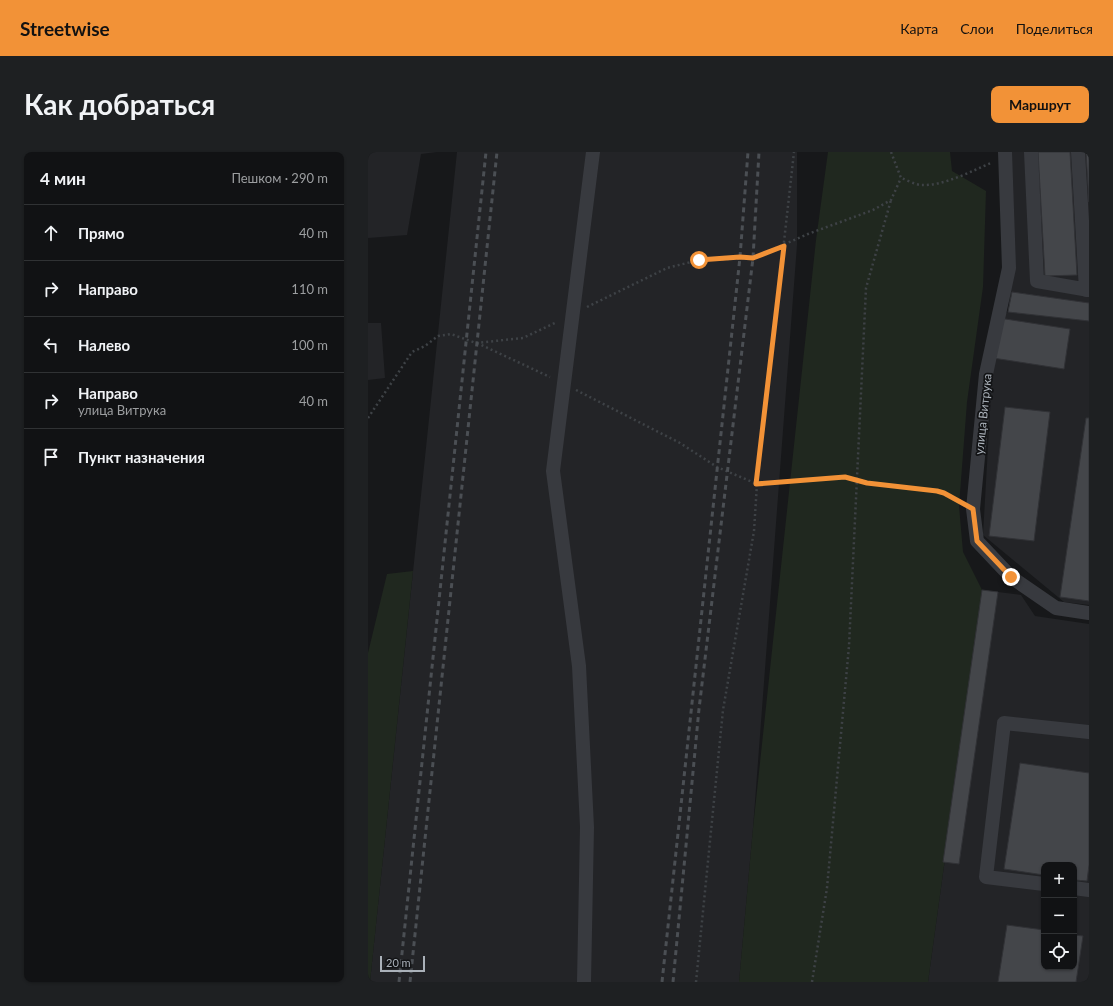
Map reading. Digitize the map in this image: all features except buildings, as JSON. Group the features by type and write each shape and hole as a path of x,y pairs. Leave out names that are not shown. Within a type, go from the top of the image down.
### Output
{"street":[{"path":"584,982 587,827 579,666 553,471 593,152"},
{"path":"1031,152 1037,281 1087,290 1078,152"},
{"name":"улица Витрука","path":"1005,154 1009,268 986,374 973,509 977,541 1011,577 1056,608 1089,613"},
{"path":"1041,884 986,877 1004,723 1089,732"},
{"path":"1077,888 1089,890"}],"path":[{"path":"696,982 723,710 754,531 756,484 794,152"},
{"path":"812,982 827,888 849,646 866,288 892,200 901,178 891,152"},
{"path":"901,178 921,186 937,183 967,174 1005,154"},
{"path":"476,343 523,338 667,268 699,260 740,257 753,258 784,246 808,234 873,210 892,200"},
{"path":"368,418 412,352 425,346 438,336 451,334 476,343 564,383 680,443 717,467 756,484 840,477 867,483 937,491 944,493 973,509"}],"shaded area":[{"path":"368,152 437,152 421,154 407,235 368,238"},
{"path":"457,152 797,152 797,245 753,828 739,982 370,982"},
{"path":"828,152 950,152 952,171 986,191 983,287 967,402 959,506 963,552 982,590 928,982 739,982 753,828 816,240"},
{"path":"1006,152 1089,152 1089,605 1064,602 983,535 993,358 999,315 1008,312 1011,281"},
{"path":"368,323 381,323 385,378 368,380"},
{"path":"413,571 370,982 368,982 368,653 387,574"},
{"path":"982,590 1021,595 1035,616 1089,624 1089,982 928,982"}],"railway":[{"path":"399,982 486,152"},
{"path":"410,982 497,152"},
{"path":"662,982 740,257 748,152"},
{"path":"673,982 699,709 753,258 759,152"}],"route":[{"path":"699,260 740,257 753,258 784,246 756,484 845,477 867,483 944,493 973,509 977,541 1011,577"}]}
